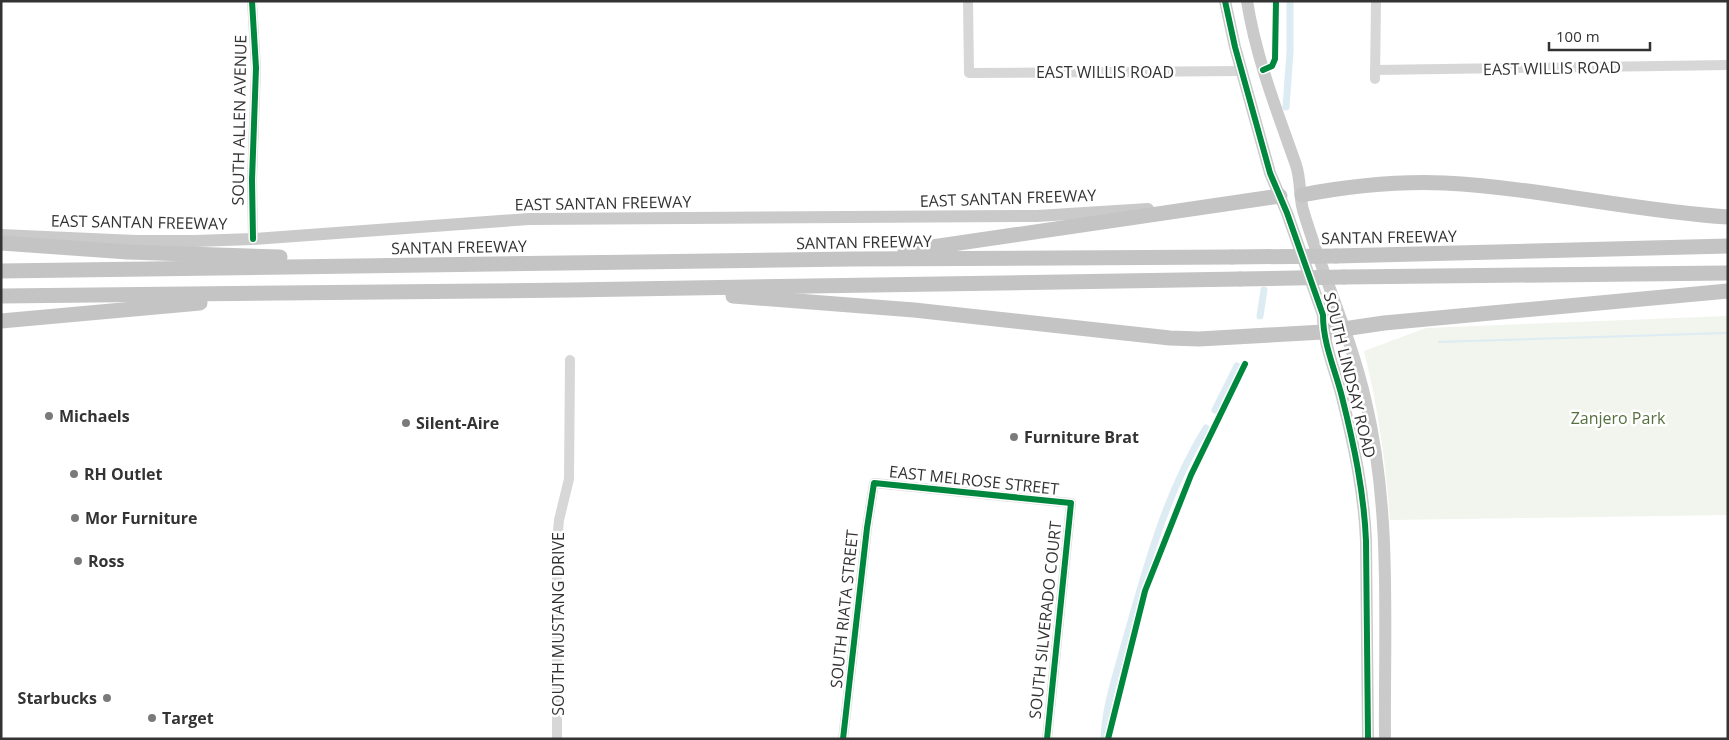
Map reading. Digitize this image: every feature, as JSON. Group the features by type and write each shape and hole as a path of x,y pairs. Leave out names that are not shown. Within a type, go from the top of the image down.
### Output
{"highway":[{"path":"1302,195 1397,184 1452,184 1513,189 1674,212 1728,217"},
{"path":"852,259 1280,196"},
{"path":"1,243 128,252 304,258 356,266"},
{"name":"SANTAN FREEWAY","path":"1,271 852,259 1336,256 1728,246"},
{"path":"1,296 570,290 1344,277 1728,273"},
{"path":"570,290 686,293 868,306 1180,339 1323,332 1728,290"},
{"path":"1,322 162,306 331,298 373,292"}],"main road":[{"name":"SOUTH LINDSAY ROAD","path":"1225,1 1241,71 1270,173 1323,314 1323,332 1347,416 1360,478 1365,514 1368,581 1368,739"},
{"name":"SOUTH LINDSAY ROAD","path":"1247,1 1263,70 1301,180 1303,208 1366,401 1380,483 1385,545 1385,739"},
{"path":"1280,196 1302,195"},
{"name":"EAST SANTAN FREEWAY","path":"1,235 136,241 253,239 529,219 1037,216 1206,207"},
{"path":"1368,581 1374,596 1377,623 1384,635"},
{"path":"1368,635 1377,650 1379,679 1385,698"}],"street":[{"name":"SOUTH ALLEN AVENUE","path":"252,1 256,68 252,180 253,239"},
{"name":"EAST WILLIS ROAD","path":"968,1 969,73 1241,71"},
{"name":"EAST WILLIS ROAD","path":"1376,1 1375,75 1728,65"},
{"name":"SOUTH MUSTANG DRIVE","path":"557,739 557,542 559,520 569,478 570,360"},
{"name":"EAST MELROSE STREET","path":"874,484 1071,504"},
{"name":"SOUTH RIATA STREET","path":"843,739 867,528 874,484"},
{"name":"SOUTH SILVERADO COURT","path":"1047,739 1071,504"}],"green space":[{"name":"Zanjero Park","path":"1728,316 1728,515 1390,520 1381,435 1364,351 1426,328"}],"waterway":[{"path":"1286,107 1290,52 1290,1"},
{"path":"1260,316 1264,290"},
{"path":"1439,342 1728,333"},
{"path":"1215,410 1237,366"},
{"path":"1104,739 1106,715 1111,692 1158,534 1179,480 1206,428"}],"cycle path":[{"path":"252,1 256,68 252,180 253,239"},
{"path":"1225,1 1235,47 1270,173 1287,213 1323,315 1327,346 1342,397 1361,487 1366,541 1368,739"},
{"path":"1263,70 1272,66 1275,59 1276,1"},
{"path":"1108,739 1145,591 1191,475 1245,364"},
{"path":"843,739 867,528 874,483 1071,503 1047,739"}],"place":[{"name":"Michaels","path":"49,416"},
{"name":"Silent-Aire","path":"406,423"},
{"name":"Furniture Brat","path":"1014,437"},
{"name":"RH Outlet","path":"74,474"},
{"name":"Mor Furniture","path":"75,518"},
{"name":"Ross","path":"78,561"},
{"name":"Starbucks","path":"107,698"},
{"name":"Target","path":"152,718"}]}
